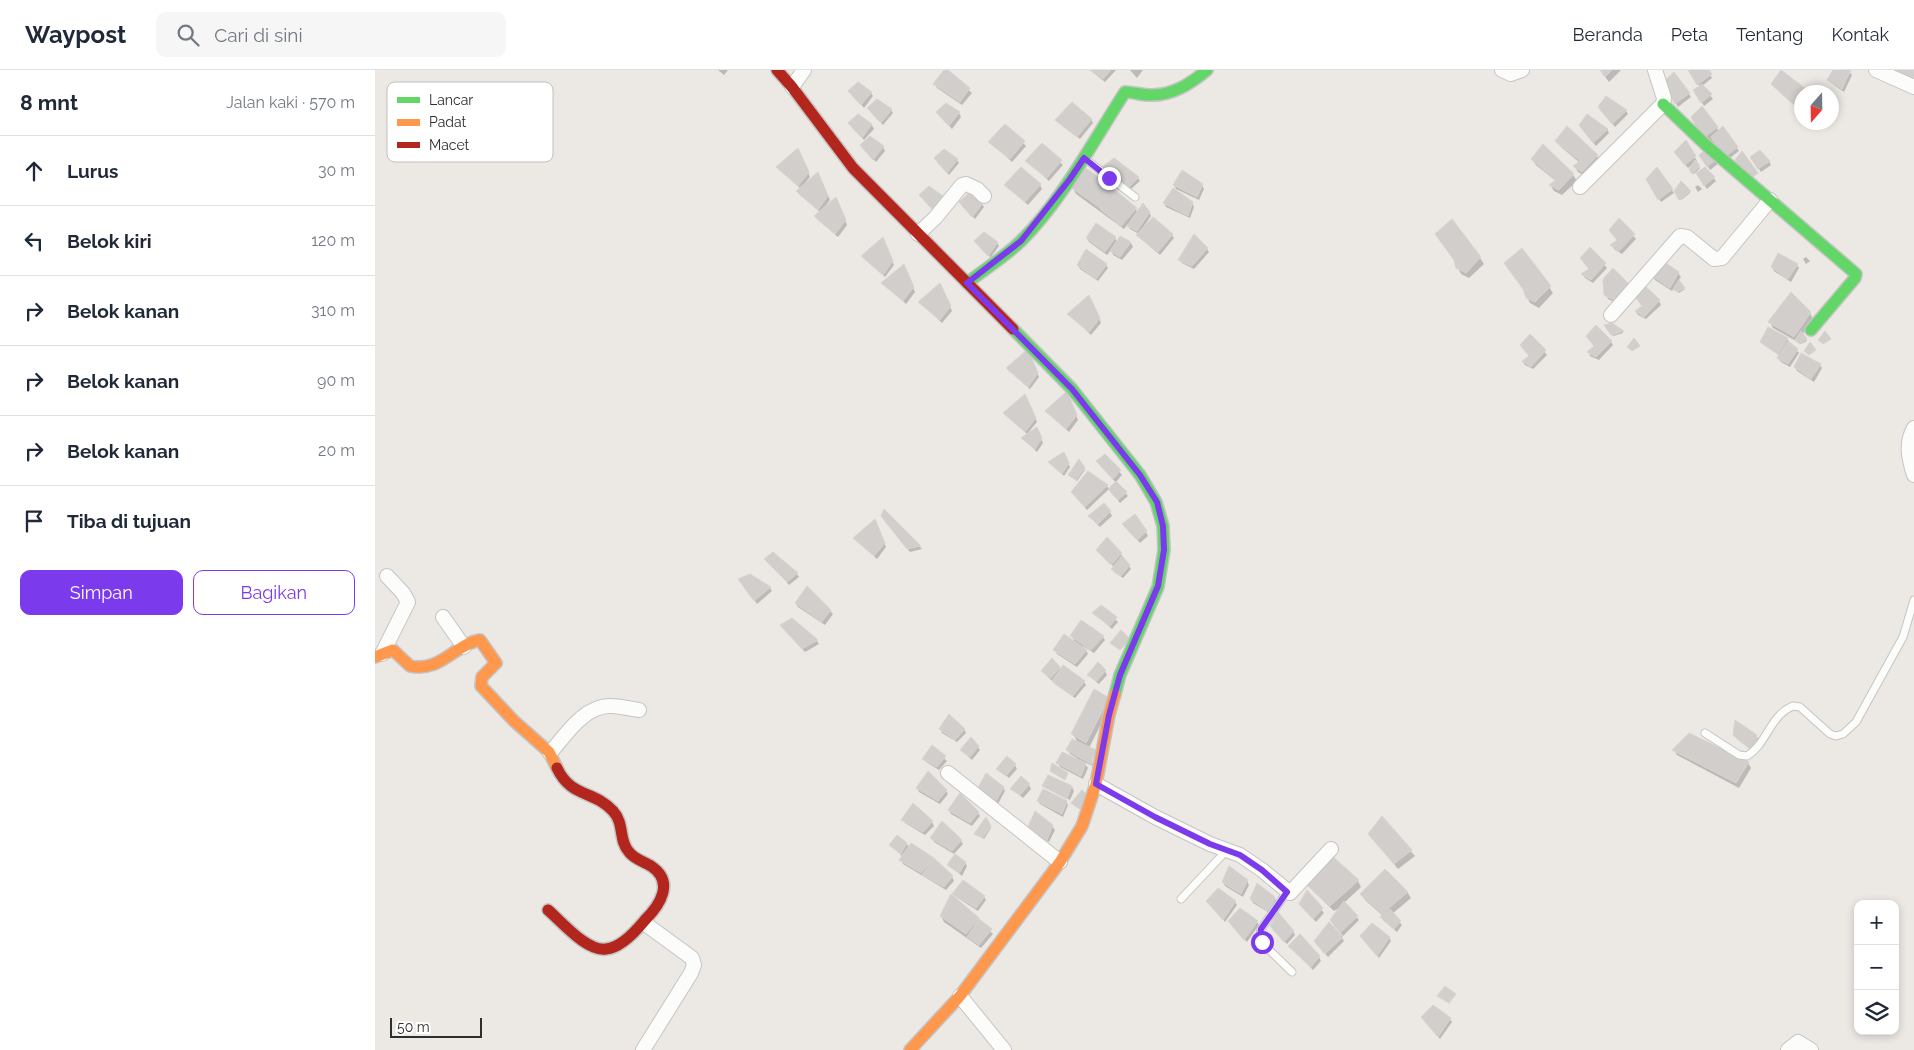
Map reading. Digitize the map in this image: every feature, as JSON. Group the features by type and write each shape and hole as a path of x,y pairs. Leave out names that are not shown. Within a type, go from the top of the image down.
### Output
{"street":[{"path":"777,70 853,168 1072,389 1140,475 1157,502 1163,526 1164,550 1158,586 1120,675 1109,715 1096,784 1082,826 1061,862 960,996 910,1050"},
{"path":"792,87 804,70"},
{"path":"967,283 1021,241 1070,179 1125,92 1165,95 1181,89 1207,70"},
{"path":"1502,70 1511,74 1522,70"},
{"path":"1580,187 1663,104 1664,98 1655,70"},
{"path":"1876,70 1914,87"},
{"path":"1663,104 1707,146 1855,274 1855,278 1811,330"},
{"path":"918,234 935,218 962,185 972,186 984,196"},
{"path":"1611,315 1680,236 1687,237 1717,260 1722,258 1771,200"},
{"path":"1914,428 1907,453 1914,475"},
{"path":"378,656 408,602 403,593 387,576"},
{"path":"443,617 464,646"},
{"path":"378,656 393,650 407,664 412,667 422,668 437,663 464,646 480,640 496,663 482,677 481,686 498,706 550,753 567,784 583,794 599,799 611,808 619,818 623,828 625,849 631,855 652,866 657,871 665,891 660,902 644,923 611,949 598,949 589,946 548,910"},
{"path":"550,753 579,720 598,708 610,706 639,710"},
{"path":"948,773 1061,862"},
{"path":"1096,784 1155,817 1240,855 1290,893 1331,849"},
{"path":"643,1050 691,973 694,965 692,958 644,923"},
{"path":"960,996 1004,1050"},
{"path":"1787,1050 1798,1042 1811,1050"}],"lane":[{"path":"1084,158 1135,198"},
{"path":"1705,733 1739,755 1747,756 1754,752 1775,719 1793,706 1800,708 1830,734 1836,736 1843,734 1856,722 1891,662 1903,637 1914,600"},
{"path":"1181,899 1227,850"},
{"path":"1287,892 1261,929 1260,936 1262,942 1293,972"}],"building":[{"path":"944,70 948,70 970,88 960,102 933,84"},
{"path":"1091,70 1111,70 1103,79"},
{"path":"1600,70 1612,70 1605,77"},
{"path":"1688,70 1709,70 1712,74 1697,85"},
{"path":"1781,70 1801,85 1794,85 1794,105 1771,84"},
{"path":"1833,70 1851,70 1842,89 1839,85 1827,80"},
{"path":"1896,70 1914,70 1914,82 1894,73"},
{"path":"1674,72 1690,93 1675,104 1662,83"},
{"path":"858,82 872,92 861,105 848,91"},
{"path":"1702,84 1712,94 1701,103 1693,90"},
{"path":"1606,96 1627,110 1612,124 1598,107"},
{"path":"877,99 892,109 881,123 867,108"},
{"path":"1072,102 1092,119 1077,137 1055,120"},
{"path":"946,103 960,112 949,126 936,112"},
{"path":"1702,106 1718,127 1703,138 1691,117"},
{"path":"858,114 872,124 862,138 848,123"},
{"path":"1587,114 1608,129 1593,143 1579,125"},
{"path":"1005,124 1025,141 1010,159 988,142"},
{"path":"1567,126 1598,155 1582,172 1573,166 1580,161 1555,141"},
{"path":"1723,126 1738,147 1723,158 1711,137"},
{"path":"870,136 884,146 873,160 860,145"},
{"path":"1686,140 1696,156 1685,165 1674,152"},
{"path":"1042,143 1062,160 1047,178 1025,161"},
{"path":"1543,144 1574,174 1559,190 1549,185 1556,180 1531,159"},
{"path":"798,148 809,172 798,186 776,167"},
{"path":"1708,148 1718,158 1707,167 1699,155"},
{"path":"944,149 958,159 947,173 934,158"},
{"path":"1760,150 1770,161 1758,169 1750,157"},
{"path":"1742,151 1758,173 1749,180 1735,160"},
{"path":"1114,158 1139,177 1129,187 1101,168"},
{"path":"1695,160 1700,166 1692,174 1689,169"},
{"path":"1021,167 1041,184 1025,202 1004,185"},
{"path":"1657,167 1673,189 1658,200 1646,179"},
{"path":"1705,167 1715,177 1704,186 1696,173"},
{"path":"1086,168 1115,190 1100,208 1072,188"},
{"path":"1182,170 1203,184 1197,197 1173,185"},
{"path":"818,172 828,196 818,210 796,191"},
{"path":"1681,181 1691,191 1679,200 1674,191"},
{"path":"929,186 943,196 932,209 919,195"},
{"path":"1173,188 1193,202 1188,216 1163,203"},
{"path":"1116,191 1137,208 1121,226 1100,209"},
{"path":"969,193 983,203 972,217 959,202"},
{"path":"836,197 846,220 835,234 814,216"},
{"path":"1143,203 1150,212 1137,231 1127,226"},
{"path":"1153,217 1173,234 1158,252 1136,235"},
{"path":"1619,218 1635,234 1619,251 1610,245 1617,240 1609,230"},
{"path":"1452,219 1481,257 1466,273 1456,268 1454,260 1435,234"},
{"path":"1096,223 1116,237 1105,252 1086,238"},
{"path":"984,232 998,242 988,256 974,241"},
{"path":"1194,234 1208,248 1192,266 1178,260"},
{"path":"1120,236 1131,242 1120,257 1110,251"},
{"path":"883,237 893,261 883,275 861,256"},
{"path":"1590,247 1606,263 1591,280 1581,274 1589,269 1580,258"},
{"path":"1522,248 1551,286 1535,302 1526,298 1523,289 1504,263"},
{"path":"1086,249 1107,264 1096,279 1077,265"},
{"path":"1778,253 1798,264 1788,279 1771,267"},
{"path":"1663,261 1679,272 1670,288 1652,276"},
{"path":"904,264 914,287 903,301 881,283"},
{"path":"1613,268 1629,284 1614,300 1604,295 1603,279"},
{"path":"1679,280 1685,288 1677,292 1673,289"},
{"path":"940,283 951,306 940,320 918,302"},
{"path":"1643,284 1660,300 1644,317 1635,311 1642,306 1634,295"},
{"path":"1791,292 1811,312 1794,337 1768,322"},
{"path":"1089,295 1100,318 1089,332 1067,314"},
{"path":"1612,323 1624,331 1611,335 1604,325"},
{"path":"1596,325 1612,341 1596,357 1587,352 1594,346 1586,336"},
{"path":"1768,327 1788,338 1778,354 1760,342"},
{"path":"1801,331 1807,339 1800,344 1795,340"},
{"path":"1825,331 1831,339 1823,344 1818,340"},
{"path":"1530,334 1546,350 1531,367 1522,361 1529,356 1520,345"},
{"path":"1634,338 1640,346 1632,351 1627,347"},
{"path":"1788,341 1798,349 1788,364 1777,358"},
{"path":"1810,342 1816,350 1809,355 1804,351"},
{"path":"1028,349 1038,373 1028,387 1006,368"},
{"path":"1801,353 1821,364 1811,379 1794,367"},
{"path":"1067,391 1077,415 1066,429 1045,411"},
{"path":"1025,394 1036,418 1025,432 1003,413"},
{"path":"1037,427 1042,438 1035,449 1021,438"},
{"path":"1064,452 1069,463 1062,474 1048,462"},
{"path":"1105,454 1121,470 1113,479 1096,461"},
{"path":"1079,459 1085,468 1076,480 1068,475"},
{"path":"1088,471 1108,485 1085,507 1071,492"},
{"path":"1116,481 1127,492 1118,500 1108,489"},
{"path":"1104,503 1111,511 1098,524 1088,516"},
{"path":"884,509 921,546 907,549 881,516"},
{"path":"1135,514 1147,531 1137,540 1122,524"},
{"path":"875,519 885,543 874,556 853,538"},
{"path":"1107,537 1122,553 1111,565 1096,550"},
{"path":"773,552 798,573 787,582 764,559"},
{"path":"1122,556 1130,565 1121,576 1111,569"},
{"path":"750,574 771,587 754,601 738,579"},
{"path":"807,586 831,610 822,622 795,603"},
{"path":"1101,605 1117,617 1110,626 1092,613"},
{"path":"792,618 818,640 802,649 780,625"},
{"path":"1081,620 1104,636 1091,650 1070,636"},
{"path":"1121,630 1130,639 1120,650 1110,643"},
{"path":"1064,634 1087,650 1075,664 1053,650"},
{"path":"1052,658 1060,667 1051,678 1041,671"},
{"path":"1098,662 1106,670 1097,681 1087,675"},
{"path":"1063,665 1085,681 1073,696 1052,681"},
{"path":"1094,689 1109,698 1086,743 1071,734"},
{"path":"949,714 965,729 955,740 939,729"},
{"path":"1735,720 1757,735 1754,752 1733,735"},
{"path":"1689,733 1749,762 1736,783 1672,750"},
{"path":"971,737 979,746 970,757 960,750"},
{"path":"1072,739 1096,750 1091,764 1066,750"},
{"path":"932,745 946,756 937,767 922,759"},
{"path":"1062,752 1086,763 1081,776 1056,763"},
{"path":"1007,756 1016,764 1006,776 996,769"},
{"path":"1052,763 1068,773 1065,780 1050,771"},
{"path":"928,771 947,790 938,801 916,788"},
{"path":"986,773 1004,787 996,801 977,790"},
{"path":"1048,775 1072,786 1067,799 1042,786"},
{"path":"1021,776 1030,784 1020,795 1010,789"},
{"path":"1043,789 1067,801 1062,814 1037,801"},
{"path":"1082,790 1091,799 1081,810 1071,803"},
{"path":"960,793 979,812 970,823 948,810"},
{"path":"913,803 933,821 923,832 901,820"},
{"path":"1035,811 1053,825 1047,840 1028,827"},
{"path":"1382,816 1412,850 1394,864 1368,834"},
{"path":"986,817 991,826 983,838 974,834"},
{"path":"942,821 962,840 952,851 930,838"},
{"path":"897,835 907,843 901,854 889,845"},
{"path":"911,843 934,858 921,873 899,860"},
{"path":"955,854 966,862 959,873 947,865"},
{"path":"1331,855 1359,880 1330,906 1307,885"},
{"path":"934,858 953,876 944,887 922,875"},
{"path":"1229,866 1248,880 1241,894 1222,882"},
{"path":"1385,869 1408,892 1382,914 1360,894"},
{"path":"963,880 985,896 976,908 952,894"},
{"path":"1257,883 1275,897 1269,912 1250,899"},
{"path":"1218,888 1236,901 1223,920 1206,901"},
{"path":"1307,890 1323,908 1313,919 1299,904"},
{"path":"951,894 979,918 966,934 940,916"},
{"path":"1344,901 1358,916 1340,933 1330,920"},
{"path":"1240,908 1258,921 1244,940 1228,921"},
{"path":"1390,909 1401,921 1394,929 1380,917"},
{"path":"1278,912 1294,931 1284,942 1270,926"},
{"path":"979,919 992,929 979,945 967,937"},
{"path":"1329,922 1343,937 1325,954 1314,941"},
{"path":"1372,923 1390,937 1377,956 1360,936"},
{"path":"1300,934 1320,956 1311,967 1288,946"},
{"path":"1445,986 1456,994 1449,1003 1437,996"},
{"path":"1433,1005 1451,1018 1438,1037 1421,1017"}],"traffic: fast":[{"path":"967,283 1009,252 1037,224 1077,169 1125,92 1157,95 1173,91 1194,80 1207,70"},
{"path":"1663,104 1707,146 1856,274 1855,278 1811,330"},
{"path":"1013,329 1072,389 1140,475 1156,502 1163,526 1164,550 1158,587 1120,675 1115,694"}],"traffic: slow":[{"path":"375,657 393,650 410,666 421,667 439,662 463,647 480,640 496,663 482,677 481,686 514,721 549,752 557,768"},
{"path":"910,1050 960,996 1060,862 1082,826 1096,784 1109,715 1115,694"}],"traffic: jam":[{"path":"777,70 853,168 1013,329"},
{"path":"548,910 575,935 591,946 599,949 612,948 628,938 651,914 660,901 664,886 658,872 633,856 626,847 619,821 613,811 606,804 569,784 557,768"}],"route":[{"path":"1109,178 1084,158 1070,179 1021,241 967,283 1072,389 1140,475 1157,502 1163,526 1164,550 1158,586 1120,675 1109,715 1096,784 1155,817 1181,828 1210,844 1240,855 1262,870 1287,892 1261,929 1260,936 1262,942"}]}
